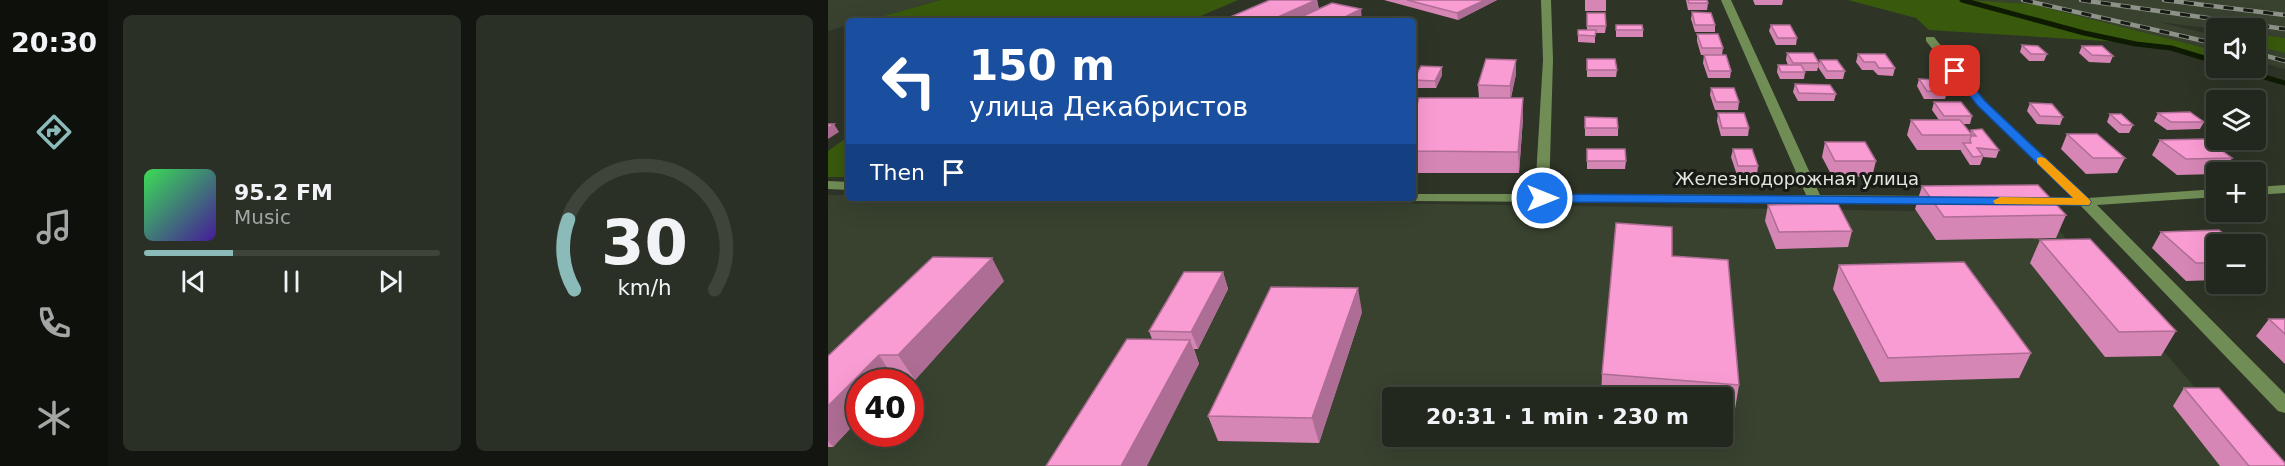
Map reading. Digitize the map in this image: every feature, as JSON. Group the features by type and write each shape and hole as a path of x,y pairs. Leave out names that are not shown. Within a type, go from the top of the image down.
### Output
{"street":[{"path":"1542,198 1548,60 1546,0"},
{"path":"1726,0 1814,198"},
{"path":"1930,39 1981,103 2085,202 2285,406"},
{"path":"828,185 846,186"},
{"path":"2266,190 2285,189"},
{"path":"2014,201 2085,202 2206,194"},
{"name":"Железнодорожная улица","path":"1416,198 1955,200"}],"shaded area":[{"path":"828,0 941,0 876,18 846,18 846,26 828,31"},
{"path":"1970,0 2285,0 2285,38 2266,35 2266,18 2206,18 2206,28 2158,22 2206,33 2206,48 2031,4"},
{"path":"2266,48 2285,53 2285,69 2266,64"},
{"path":"828,195 846,195 846,201 1234,201 2044,213 2263,466 828,466"}],"green space":[{"path":"941,0 1238,0 1196,18 876,18"},
{"path":"1848,0 1970,0 2031,4 2206,48 2206,56 2168,45 1929,30 1916,18"},
{"path":"2266,35 2285,38 2285,53 2266,48"},
{"path":"846,138 846,177 828,177 828,151"}],"building":[{"path":"1270,0 1316,0 1276,18 1230,17"},
{"path":"1407,0 1485,0 1457,13"},
{"path":"1688,0 1707,0 1708,3 1689,3"},
{"path":"1332,3 1361,9 1343,18 1299,18"},
{"path":"1692,12 1711,13 1715,25 1695,25"},
{"path":"1587,13 1605,13 1606,26 1587,26"},
{"path":"1616,25 1642,25 1643,30 1616,30"},
{"path":"1771,25 1790,25 1797,38 1778,38"},
{"path":"1578,30 1596,30 1595,36 1578,35"},
{"path":"1697,34 1718,34 1723,48 1702,48"},
{"path":"2022,45 2038,46 2047,54 2031,54"},
{"path":"2082,46 2102,46 2113,56 2092,55"},
{"path":"1787,53 1813,53 1819,63 1793,63"},
{"path":"1858,54 1885,54 1895,68 1879,68 1875,62 1864,62"},
{"path":"1704,55 1726,55 1731,71 1709,71"},
{"path":"1486,59 1516,60 1510,86 1478,85"},
{"path":"1587,59 1615,59 1617,70 1587,70"},
{"path":"1820,60 1837,60 1845,71 1827,71"},
{"path":"1778,65 1801,65 1805,72 1781,72"},
{"path":"1421,66 1442,67 1435,81 1416,80"},
{"path":"1919,79 1939,80 1947,92 1927,91"},
{"path":"1795,84 1830,85 1836,94 1799,93"},
{"path":"1711,88 1734,88 1739,102 1716,102"},
{"path":"1419,98 1523,98 1518,152 1416,151 1416,108"},
{"path":"1934,102 1961,102 1972,116 1944,116"},
{"path":"2030,103 2052,104 2063,117 2040,116"},
{"path":"2190,112 2204,122 2171,122 2158,113"},
{"path":"1718,113 1744,113 1749,128 1722,128"},
{"path":"2110,114 2121,114 2133,125 2122,125"},
{"path":"1585,117 1617,118 1618,128 1585,128"},
{"path":"1911,120 1960,120 1972,135 1922,135"},
{"path":"1982,129 1999,150 1977,148 1983,156 1973,157 1963,143 1971,143 1971,136 1976,136 1971,130"},
{"path":"2067,134 2097,134 2125,158 2093,158"},
{"path":"2206,139 2206,150 2221,150 2232,158 2186,159 2160,140"},
{"path":"1825,142 1865,142 1876,161 1835,161"},
{"path":"1587,149 1625,149 1626,161 1587,161"},
{"path":"1733,149 1752,149 1758,166 1738,166"},
{"path":"2038,185 2066,215 1944,217 1922,186"},
{"path":"1838,204 1852,231 1779,232 1768,205"},
{"path":"1616,223 1672,227 1672,256 1728,260 1739,385 1602,374"},
{"path":"2219,230 2224,234 2206,234 2206,263 2196,263 2161,232"},
{"path":"2090,239 2176,331 2119,332 2040,240"},
{"path":"933,257 992,258 898,355 879,355 865,369 846,369 846,388 828,406 828,356"},
{"path":"1964,262 2031,353 1888,358 1839,265"},
{"path":"1184,272 1223,272 1191,332 1149,331"},
{"path":"1271,287 1358,288 1312,418 1208,416"},
{"path":"2269,319 2285,319 2285,334"},
{"path":"1127,339 1190,340 1121,466 1046,466"},
{"path":"2184,388 2219,388 2285,463 2285,466 2249,466"}],"waterway":[{"path":"1962,0 2084,33 2136,44 2171,48 2206,59"},
{"path":"2266,77 2285,83"}],"railway":[{"path":"2023,0 2206,42"},
{"path":"2081,0 2285,29"},
{"path":"2164,0 2285,15"},
{"path":"2266,56 2285,61"}],"slow traffic":[{"path":"2000,201 2085,202 2041,160"}],"route":[{"path":"1542,198 1814,198 2085,202 1981,103 1955,71"}]}
